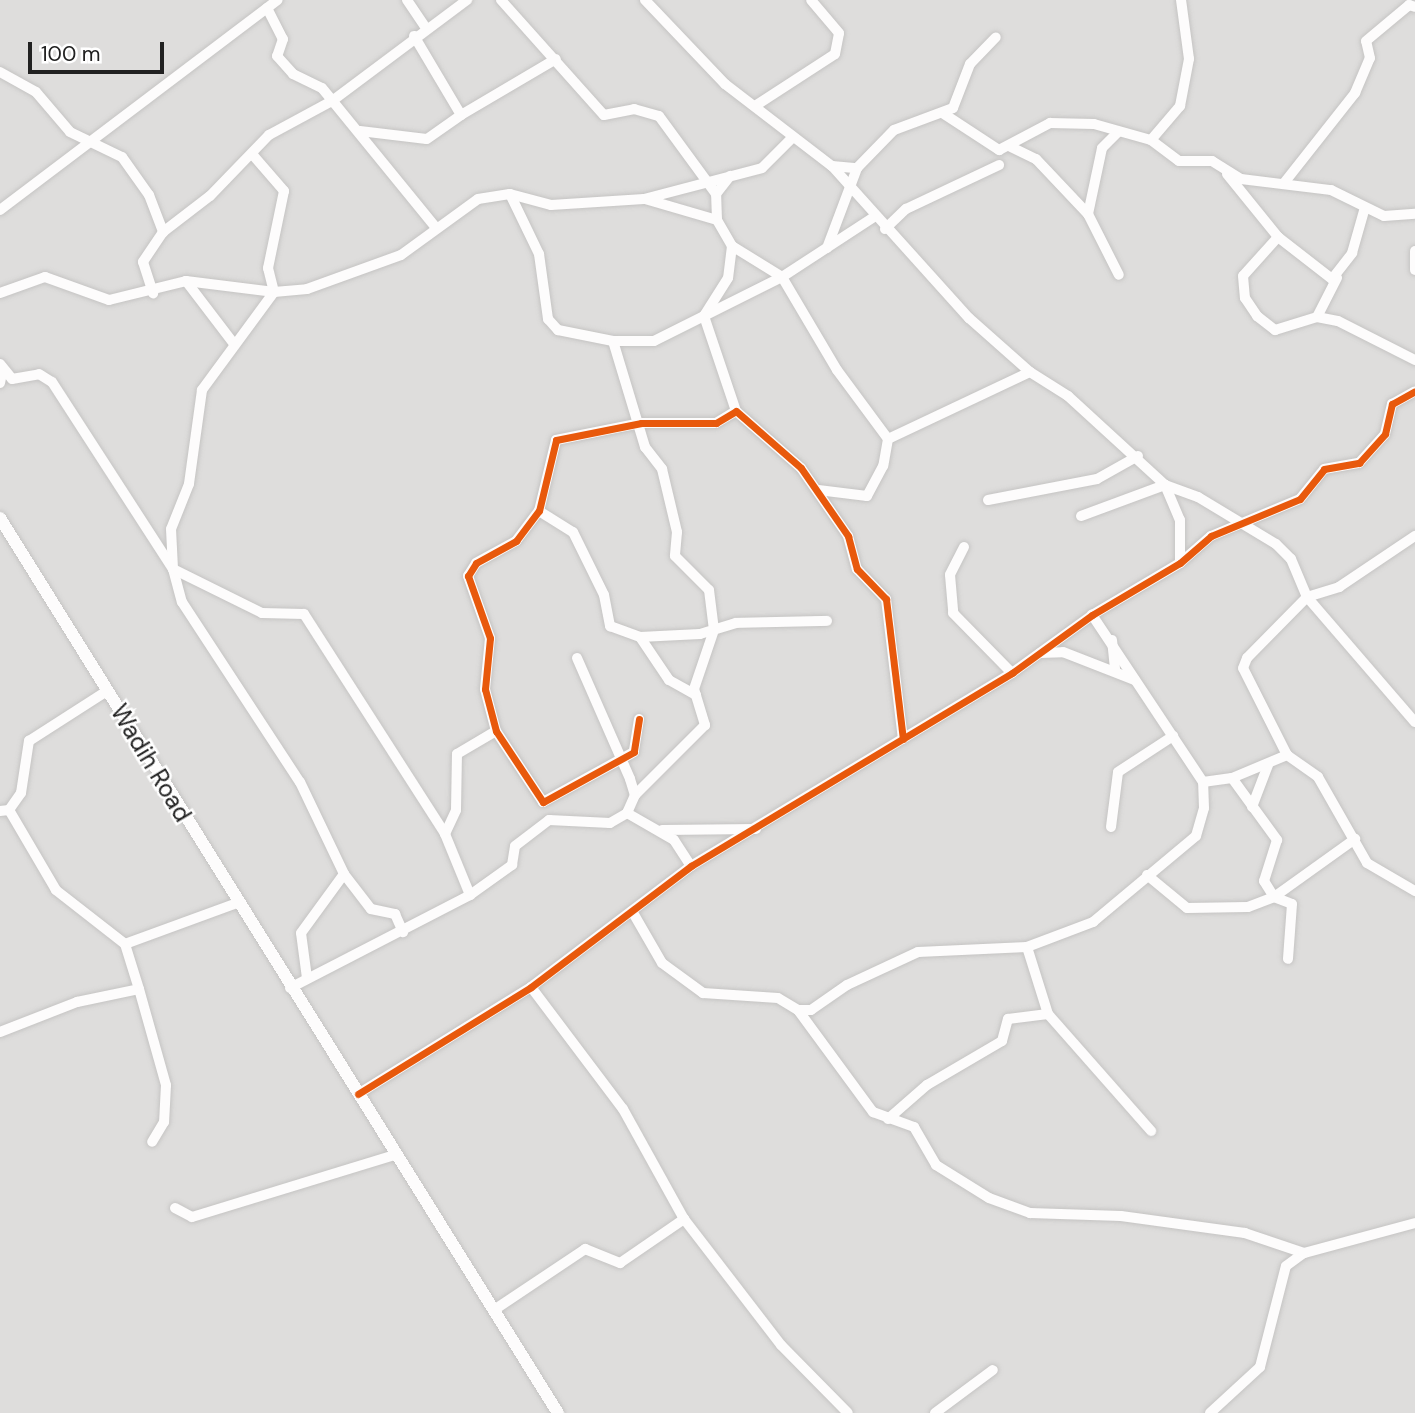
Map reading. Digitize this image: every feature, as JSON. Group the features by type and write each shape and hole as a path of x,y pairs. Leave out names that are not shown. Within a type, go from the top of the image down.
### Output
{"street":[{"path":"0,210 278,0"},
{"path":"407,0 425,27"},
{"path":"501,0 604,115 634,109 659,116 708,179 716,194 717,220 732,246 782,277 837,370 888,439 883,466 867,496 818,490"},
{"path":"645,0 700,61 832,166 874,217 1030,372 1138,456 1164,485 1180,520 1180,564"},
{"path":"755,106 835,54 839,33 811,0"},
{"path":"1151,140 1180,106 1189,59 1181,0"},
{"path":"153,293 143,262 163,232 269,135 332,101 459,1"},
{"path":"1284,183 1355,93 1370,58 1366,41 1409,5 1415,6"},
{"path":"267,8 283,39 277,56 332,101 436,228"},
{"path":"414,36 461,114"},
{"path":"827,248 858,168 894,130 944,114 962,92 970,64 996,37"},
{"path":"359,131 427,139 461,114 556,59"},
{"path":"0,72 36,92 89,145 122,157 162,219 163,232"},
{"path":"944,114 986,146 1011,147 1036,159 1088,214 1119,275"},
{"path":"1011,147 1056,122 1151,140 1179,161 1212,161 1227,174 1278,237 1320,275 1328,295"},
{"path":"1088,214 1102,148 1118,132"},
{"path":"0,293 45,276 109,300 153,293 186,281 274,292 307,289 401,255 478,199 510,194 551,205 644,199 708,179 762,168 793,136"},
{"path":"251,154 284,191 268,268 274,292"},
{"path":"886,229 905,209 999,165"},
{"path":"832,166 858,168"},
{"path":"1227,174 1331,190 1364,211 1415,214"},
{"path":"716,194 730,176"},
{"path":"510,194 539,254 548,319 558,330 613,341 654,341 782,277 874,217"},
{"path":"644,199 717,220"},
{"path":"1317,317 1338,278 1364,211"},
{"path":"1278,237 1243,276 1250,307 1275,330 1317,317 1338,321 1415,360"},
{"path":"704,316 728,278 732,246"},
{"path":"1415,251 1415,270"},
{"path":"1320,275 1338,278"},
{"path":"186,281 233,344"},
{"path":"274,292 233,344 202,390 189,484 171,529 173,569 182,602 300,782 344,874 371,909 395,914 403,932"},
{"path":"704,316 736,411 764,431 818,490 848,536 857,569 886,599 903,739"},
{"path":"290,988 403,932 470,895 512,865 515,846 549,820 610,823 627,813 635,795 705,725 696,695 714,630 709,590 675,556 677,532 664,477 645,447 641,423 613,341"},
{"path":"1,367 12,379 39,374 52,382 173,569 262,613 304,614 445,834 470,895"},
{"path":"0,383 1,367"},
{"path":"888,439 1030,372"},
{"path":"358,1094 531,987 691,866 1012,673 1091,614 1180,564 1234,522 1300,499 1324,468 1359,463 1385,434 1392,404 1415,391"},
{"path":"549,820 543,802 496,731 485,689 490,638 468,576 476,563 516,541 539,511 556,440 641,423 700,425 736,411"},
{"path":"988,500 1097,480 1138,456"},
{"path":"1081,516 1164,485 1198,497 1291,559 1307,597 1415,722"},
{"path":"539,511 573,532 604,595 610,626 640,637 714,630 736,623 827,621"},
{"name":"Wadih Road","path":"0,518 237,904 558,1413"},
{"path":"1415,536 1339,587 1307,597 1243,663 1287,755 1318,777 1376,873 1415,891"},
{"path":"964,547 950,575 953,613 1012,673"},
{"path":"798,1010 811,1010 847,985 918,952 1027,947 1093,922 1196,836 1203,823 1203,782 1135,680 1112,640 1091,614"},
{"path":"640,637 669,680 696,695"},
{"path":"1112,640 1115,670"},
{"path":"1039,653 1063,652 1135,680"},
{"path":"577,658 635,795"},
{"path":"107,691 29,741 21,793 5,811 55,890 125,944 166,1085 164,1122 152,1142"},
{"path":"543,802 622,762 634,752 639,719"},
{"path":"445,834 456,810 457,754 496,731"},
{"path":"1111,827 1118,772 1173,736"},
{"path":"1203,782 1232,778 1287,755"},
{"path":"1251,808 1268,765"},
{"path":"1232,778 1244,787 1251,808 1277,840 1264,881 1274,897 1292,904"},
{"path":"627,813 662,830 691,866"},
{"path":"662,830 756,829"},
{"path":"1147,875 1187,908 1248,907 1274,897 1355,839"},
{"path":"307,978 301,933 344,874"},
{"path":"1288,959 1293,883"},
{"path":"125,944 237,904"},
{"path":"632,911 662,963 704,993 778,998 798,1010 863,1100 888,1119 914,1127 936,1165 989,1198 1030,1213 1202,1226 1304,1253"},
{"path":"1027,947 1048,1014 1152,1131"},
{"path":"531,987 623,1109 684,1219 781,1345 848,1413"},
{"path":"0,1032 77,1002 139,989"},
{"path":"888,1119 927,1085 1002,1041 1008,1019 1048,1014"},
{"path":"175,1208 203,1214 395,1155"},
{"path":"494,1310 585,1249 620,1263 684,1219"},
{"path":"1210,1413 1260,1367 1275,1294 1286,1266 1304,1253 1415,1223"},
{"path":"935,1413 993,1370"}],"shaded area":[{"path":"0,0 1415,0 1415,1413 0,1413"}],"cycle path":[{"path":"358,1094 531,987 691,866 1012,673 1092,615 1180,563 1211,536 1300,499 1324,469 1359,463 1385,434 1392,404 1415,391"},
{"path":"639,719 634,752 543,802 496,731 485,689 490,638 468,576 476,563 516,541 539,511 556,440 641,423 716,423 736,411 801,468 848,536 857,569 886,599 903,739"}]}
